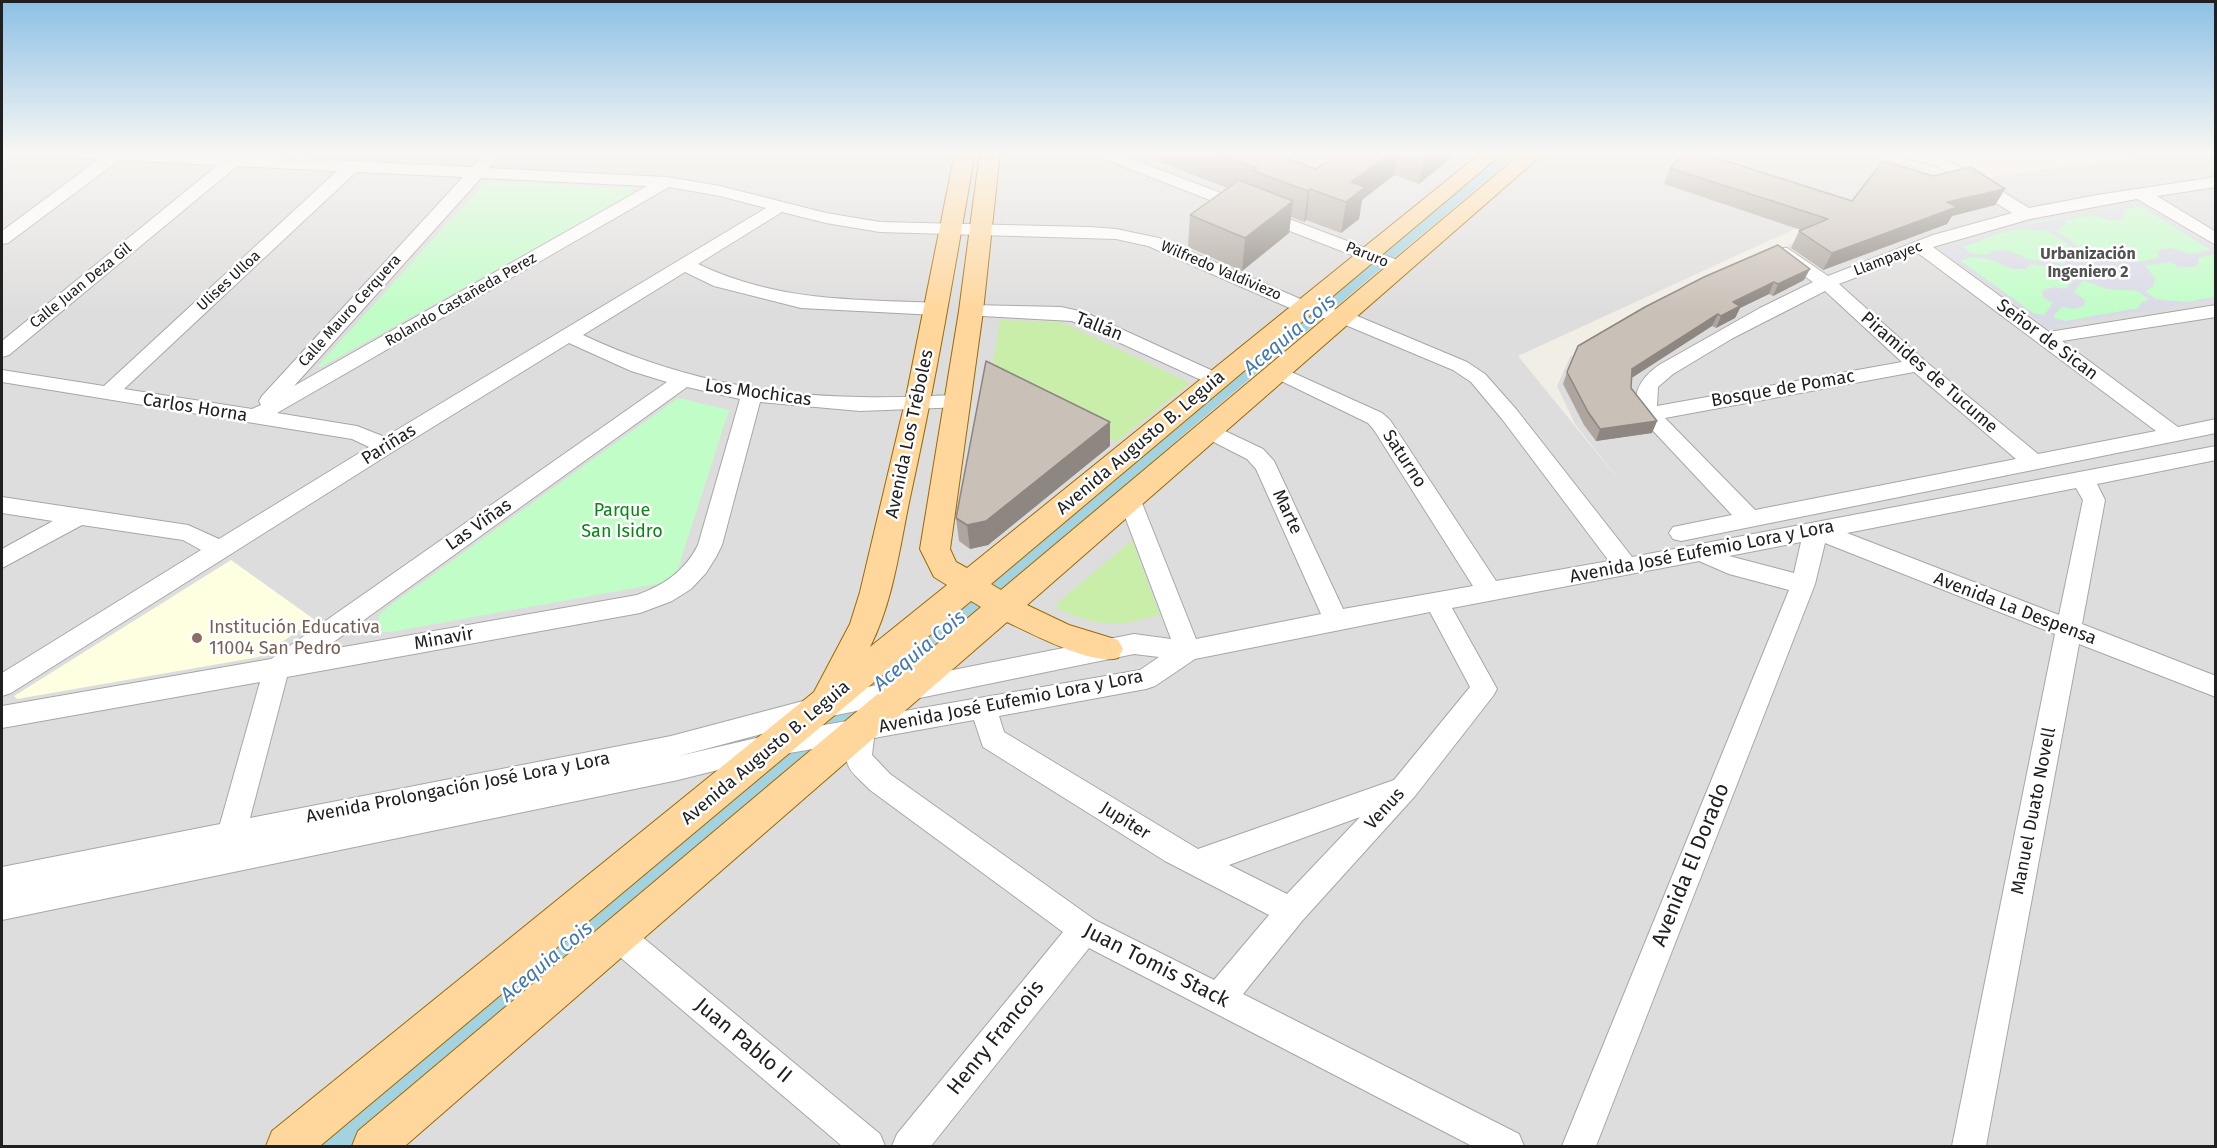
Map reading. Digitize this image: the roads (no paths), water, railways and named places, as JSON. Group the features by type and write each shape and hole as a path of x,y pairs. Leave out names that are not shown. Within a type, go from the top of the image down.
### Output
{"main road":[{"name":"Avenida Los Tréboles","path":"824,707 866,624 918,402 956,206"},
{"name":"Avenida Los Tréboles","path":"984,206 935,549 945,569 1002,605 1058,633 1107,649"},
{"name":"Avenida Augusto B. Leguia","path":"384,1143 618,936 861,730 1002,605 1342,317 1384,261 1440,206"},
{"name":"Avenida Augusto B. Leguia","path":"288,1146 824,707 1217,380 1307,308 1384,261 1461,206"}],"street":[{"path":"2,238 46,206"},
{"name":"Calle Juan Deza Gil","path":"2,351 179,206"},
{"name":"Ulises Ulloa","path":"106,394 310,206"},
{"name":"Calle Mauro Cerquera","path":"255,417 444,206"},
{"name":"Rolando Castañeda Perez","path":"255,417 625,206"},
{"name":"Wilfredo Valdiviezo","path":"774,206 848,224 880,227 1090,232 1153,242 1307,308 1342,317"},
{"name":"Paruro","path":"1240,206 1384,261"},
{"path":"2012,206 2026,214"},
{"name":"Llampayec","path":"1649,414 1645,399 1648,387 1659,375 1717,339 1827,283 1920,246 2026,214 2074,206"},
{"path":"2159,206 2216,240"},
{"name":"Pariñas","path":"2,686 386,446 779,207"},
{"name":"Señor de Sican","path":"1920,246 2173,434"},
{"name":"Piramides de Tucume","path":"1780,252 1827,283 2032,461"},
{"path":"686,265 721,282 801,302 936,309"},
{"name":"Tallán","path":"971,311 1061,313 1077,316 1217,380"},
{"path":"2045,338 2216,311"},
{"path":"1342,317 1439,355 1478,378 1509,414 1627,567"},
{"name":"Los Mochicas","path":"569,336 621,361 682,381 752,395 861,404 956,402"},
{"name":"Bosque de Pomac","path":"1649,414 1918,364"},
{"name":"Saturno","path":"1278,372 1375,418 1382,425 1490,592"},
{"name":"Carlos Horna","path":"2,376 357,433 386,446"},
{"name":"Las Viñas","path":"276,669 682,381"},
{"name":"Minavir","path":"2,717 640,604 666,594 682,585 701,564 710,544 752,395"},
{"path":"1649,414 1750,519"},
{"path":"1681,533 2216,426"},
{"name":"Marte","path":"1208,430 1255,454 1266,466 1336,620"},
{"name":"Avenida José Eufemio Lora y Lora","path":"910,687 1134,644 1188,651 1336,620 1704,553 2216,453"},
{"name":"Manuel Duato Novell","path":"1969,1146 2094,500 2090,490 2081,479"},
{"path":"1130,498 1188,651"},
{"path":"2,504 188,533 219,550"},
{"path":"2,559 78,517"},
{"name":"Avenida El Dorado","path":"1579,1146 1803,584 1816,530"},
{"name":"Avenida La Despensa","path":"1816,530 2216,687"},
{"path":"1704,553 1727,565 1803,584"},
{"name":"Venus","path":"1219,999 1291,911 1405,788 1484,689 1437,602"},
{"name":"Avenida José Eufemio Lora y Lora","path":"861,730 1146,679 1188,651"},
{"path":"224,861 276,669"},
{"name":"Avenida Prolongación José Lora y Lora","path":"2,880 671,747 910,687"},
{"name":"Jupiter","path":"983,708 993,739 1175,852 1291,911"},
{"name":"Avenida Prolongación José Lora y Lora","path":"2,906 678,768 779,744 861,730"},
{"name":"Juan Tomis Stack","path":"861,730 858,759 880,782 1084,930 1507,1146"},
{"path":"1197,863 1405,788"},
{"name":"Henry Francois","path":"909,1146 1084,930"},
{"name":"Juan Pablo II","path":"618,936 868,1146"}],"waterway":[{"name":"Acequia Cois","path":"325,1146 926,646 1190,418 1447,206"}],"place":[{"name":"Institución Educativa 11004 San Pedro","path":"197,638"}],"district":[{"name":"Urbanización Ingeniero 2","path":"2088,264"}],"park label":[{"name":"Parque San Isidro","path":"622,521"}]}
